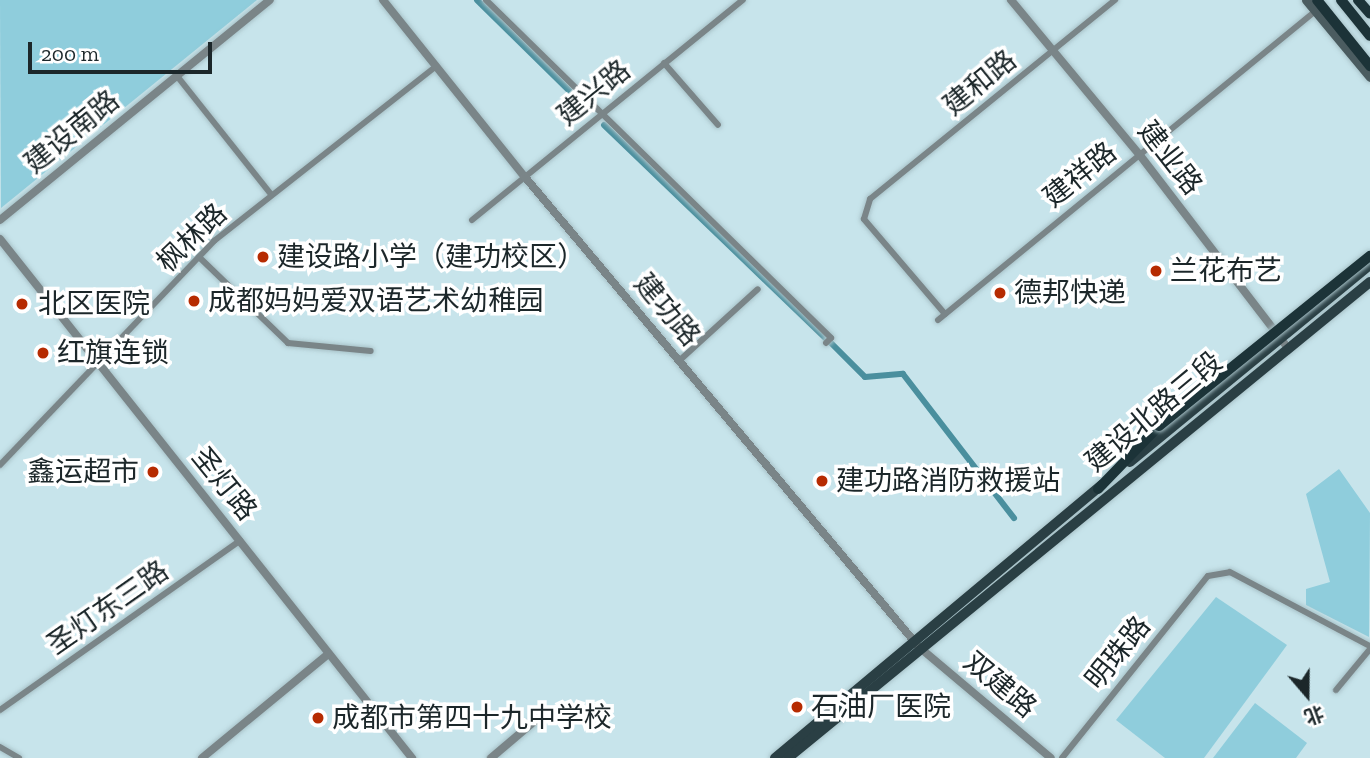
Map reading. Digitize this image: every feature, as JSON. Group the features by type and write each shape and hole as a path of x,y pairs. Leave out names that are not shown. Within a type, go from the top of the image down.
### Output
{"highway":[{"path":"1341,0 1370,36"},
{"path":"1358,0 1370,14"},
{"path":"1316,5 1370,66"},
{"path":"1098,489 1159,426 1370,256"}],"main road":[{"path":"1306,0 1316,5 1370,78"},
{"path":"1353,0 1370,21"},
{"name":"建设北路三段","path":"788,758 916,644 1098,489 1370,265"},
{"name":"建设北路三段","path":"775,758 1370,282"}],"street":[{"name":"建设南路","path":"0,220 270,0"},
{"name":"建功路","path":"383,0 525,177 916,644"},
{"path":"486,0 831,338 825,343"},
{"name":"建兴路","path":"472,220 743,0"},
{"name":"建业路","path":"1011,0 1139,155 1288,348"},
{"name":"建和路","path":"945,314 864,219 870,199 1115,0"},
{"name":"建祥路","path":"938,320 1316,5"},
{"path":"664,63 718,125"},
{"name":"枫林路","path":"0,465 199,257 271,194 436,66"},
{"path":"177,76 271,194"},
{"name":"圣灯路","path":"0,239 412,758"},
{"path":"199,257 288,343 371,351"},
{"path":"680,360 758,289"},
{"name":"圣灯东三路","path":"0,710 240,541"},
{"name":"明珠路","path":"1062,758 1208,576 1230,572 1370,647"},
{"name":"双建路","path":"916,644 1051,758"},
{"path":"1336,690 1370,647"},
{"path":"202,758 327,654"},
{"path":"491,758 537,719"},
{"path":"0,747 19,758"}],"shaded area":[{"path":"0,0 257,0 1,208"},
{"path":"1339,469 1370,513 1369,637 1306,605 1306,589 1330,582 1306,494"},
{"path":"1216,597 1287,645 1204,758 1165,758 1116,720"},
{"path":"1255,703 1307,743 1296,758 1213,758"}],"waterway":[{"path":"477,0 590,111"},
{"path":"604,125 826,339"},
{"path":"830,342 865,377 903,374 1014,518"}],"place":[{"name":"建设路小学（建功校区）","path":"263,257"},
{"name":"兰花布艺","path":"1156,271"},
{"name":"德邦快递","path":"1000,293"},
{"name":"成都妈妈爱双语艺术幼稚园","path":"194,301"},
{"name":"北区医院","path":"22,304"},
{"name":"红旗连锁","path":"43,353"},
{"name":"鑫运超市","path":"153,472"},
{"name":"建功路消防救援站","path":"822,481"},
{"name":"石油厂医院","path":"797,707"},
{"name":"成都市第四十九中学校","path":"318,718"}]}
